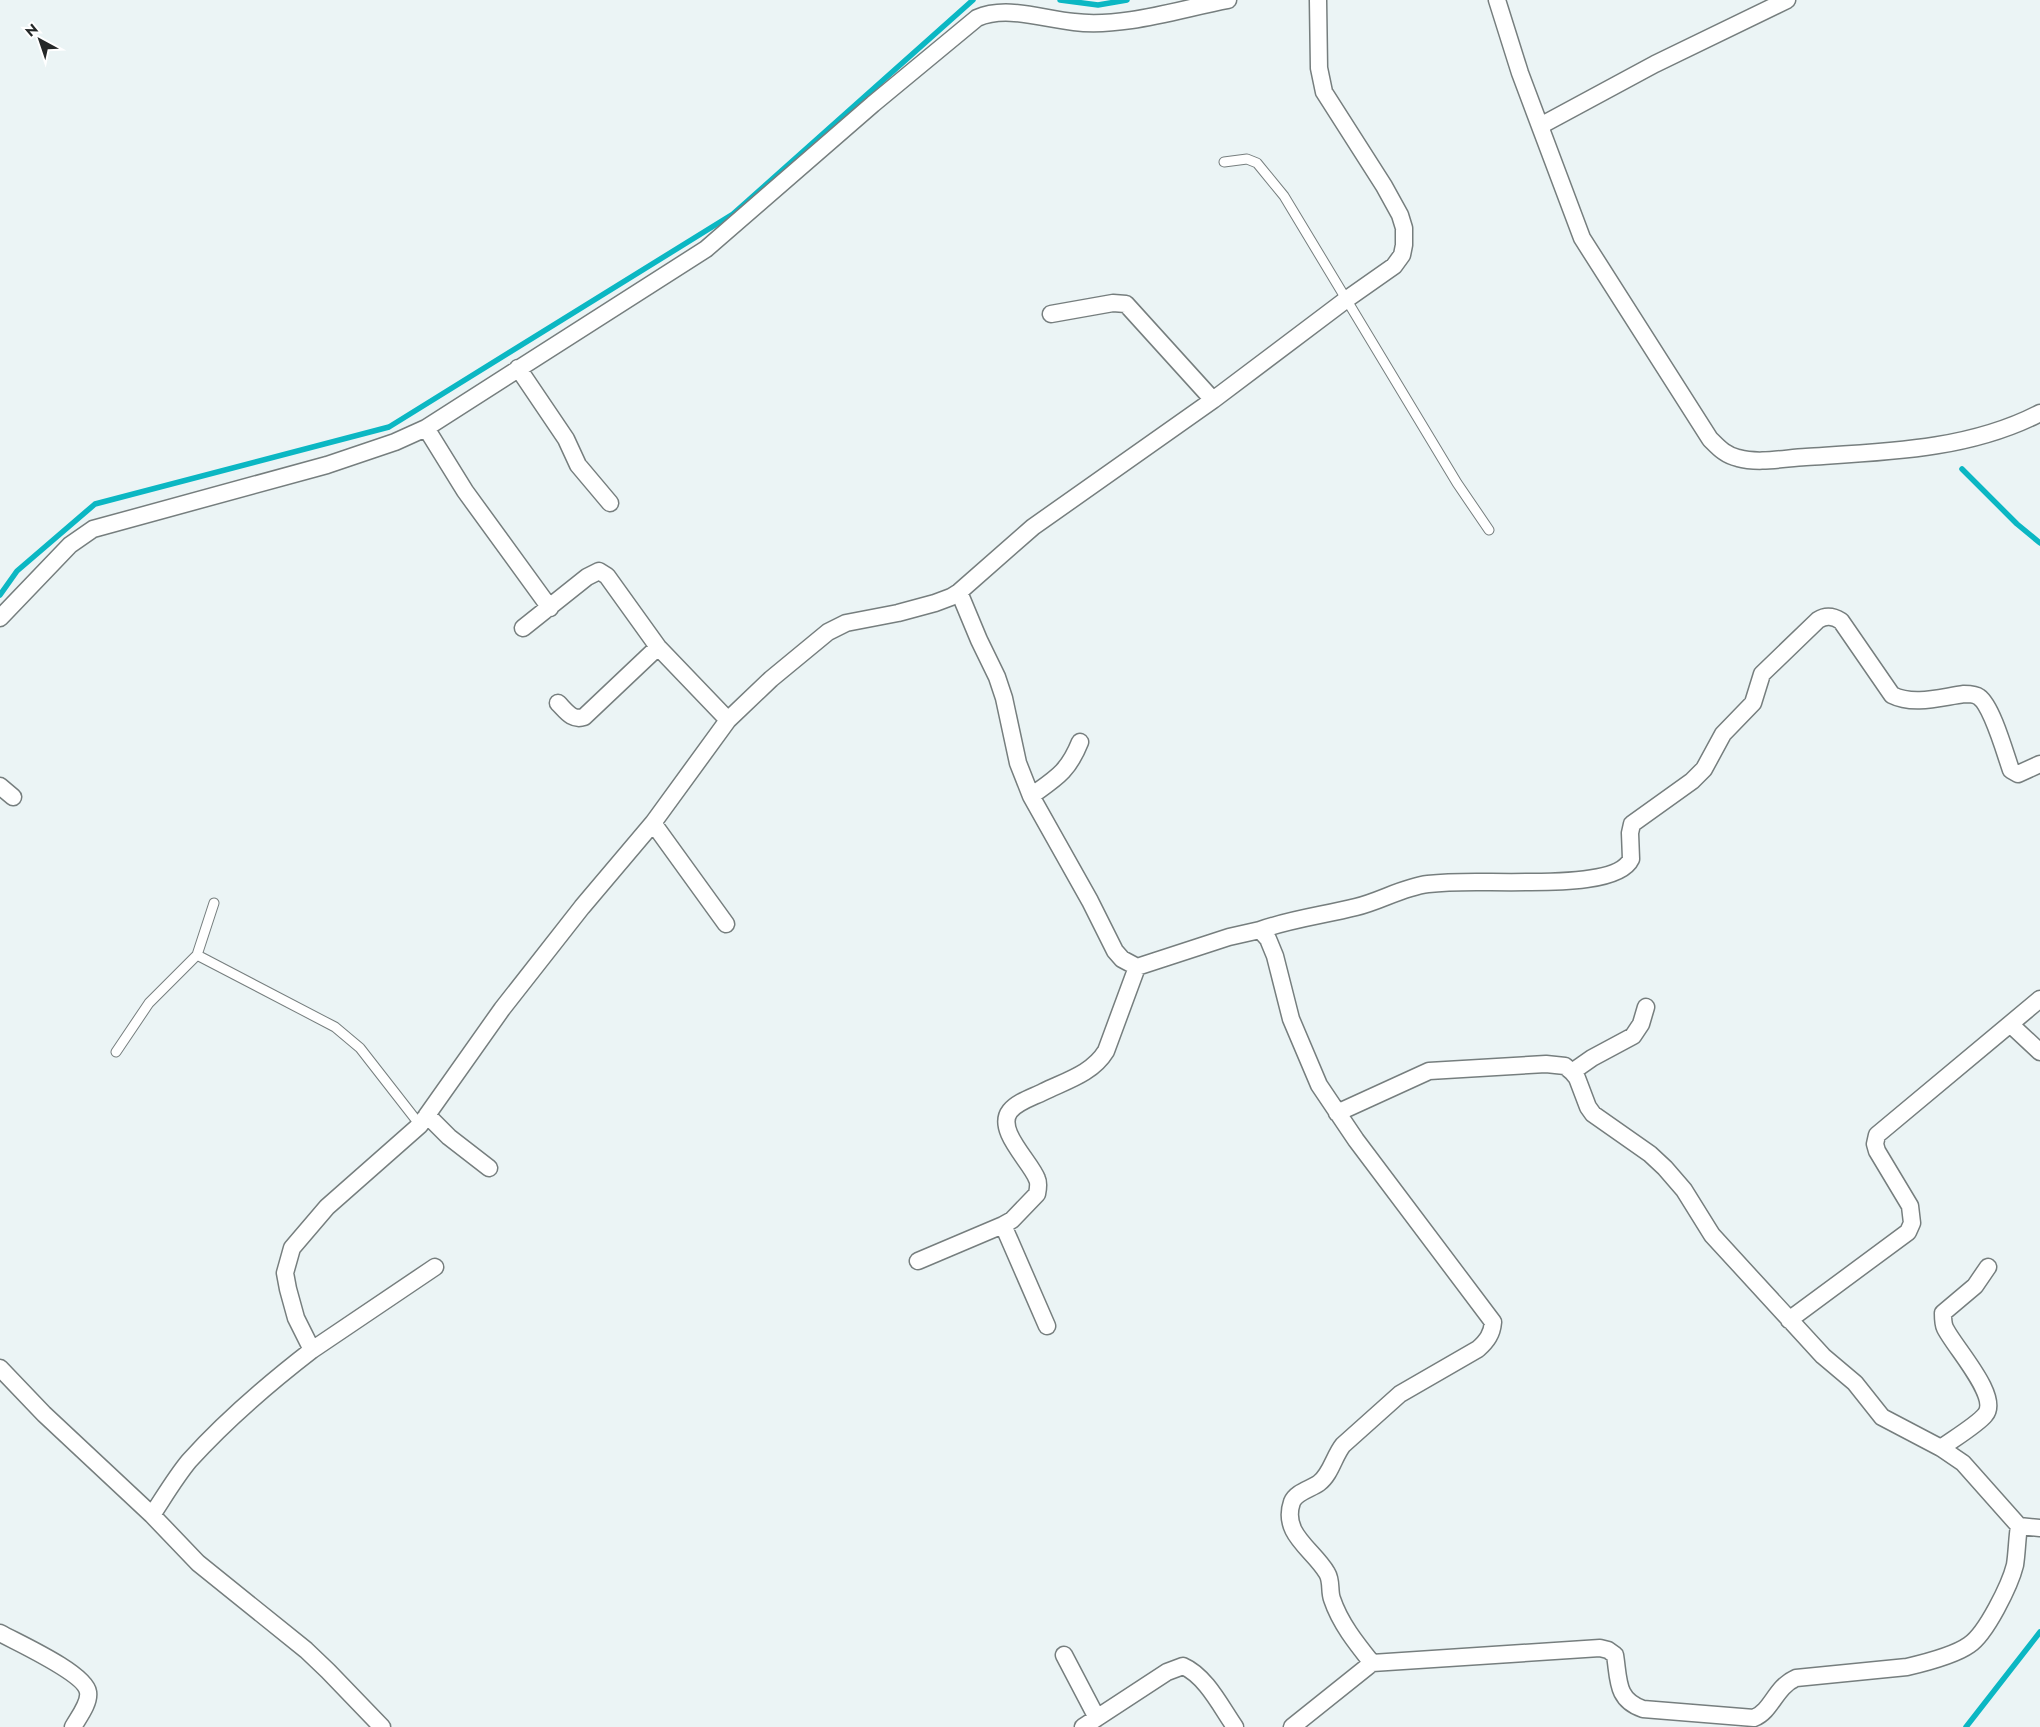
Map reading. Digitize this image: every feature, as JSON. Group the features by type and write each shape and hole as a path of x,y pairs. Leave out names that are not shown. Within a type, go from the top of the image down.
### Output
{"street":[{"path":"0,618 70,545 93,529 327,465 396,442 426,428 706,248 873,104 977,18 994,12 1007,12 1074,22 1104,24 1228,0"},
{"path":"312,1350 296,1318 286,1281 285,1273 292,1248 327,1207 423,1120 502,1009 546,952 653,823 728,720 770,679 828,632 846,624 935,603 951,598 960,592 1034,527 1214,400 1346,299 1394,266 1402,255 1404,228 1400,215 1384,186 1324,92 1319,68 1318,0"},
{"path":"1497,0 1520,73 1582,238 1710,439 1724,453 1739,459 1761,460 1876,453 1958,442 2017,424 2040,413"},
{"path":"1540,126 1655,64 1787,0"},
{"path":"1051,314 1113,303 1126,304 1214,400"},
{"path":"518,368 566,439 578,465 610,502"},
{"path":"426,428 465,491 550,608"},
{"path":"523,628 587,577 599,571 607,576 658,647 728,720"},
{"path":"960,592 979,640 997,677 1004,698 1018,763 1031,796 1090,901 1115,951 1122,959 1138,967 1229,937 1260,930 1276,924 1358,907 1397,892 1428,884 1554,882 1597,877 1620,870 1631,859 1630,833 1632,824 1692,781 1704,769 1723,734 1754,703 1762,674 1824,616 1835,617 1841,620 1892,695 1900,700 1917,701 1964,694 1979,697 1990,712 2011,770 2018,774 2040,764"},
{"path":"558,703 572,717 578,719 584,717 658,647"},
{"path":"1031,796 1066,769 1080,742"},
{"path":"0,786 13,797"},
{"path":"653,823 726,924"},
{"path":"1260,930 1268,939 1275,956 1291,1019 1319,1085 1337,1113 1493,1322 1493,1329 1488,1339 1478,1349 1400,1394 1343,1445 1336,1454 1324,1479 1295,1497 1292,1504 1290,1516 1291,1529 1327,1574 1331,1586 1331,1597 1345,1626 1372,1663"},
{"path":"918,1261 1012,1220 1037,1194 1037,1179 1008,1132 1006,1120 1008,1112 1026,1100 1083,1074 1101,1060 1106,1052 1138,967"},
{"path":"1789,1320 1908,1232 1913,1216 1910,1206 1876,1151 1877,1135 2040,999"},
{"path":"1572,1072 1592,1058 1633,1036 1641,1024 1646,1007"},
{"path":"2010,1024 2040,1052"},
{"path":"1337,1113 1430,1071 1546,1064 1565,1066 1577,1078 1588,1107 1593,1114 1650,1154 1665,1168 1684,1190 1712,1235 1823,1356 1855,1383 1882,1417 1941,1448 1963,1463 2018,1526 2040,1528"},
{"path":"423,1120 489,1168"},
{"path":"1003,1225 1047,1326"},
{"path":"1941,1448 1986,1415 1990,1404 1983,1386 1944,1326 1943,1313 1975,1286 1988,1266"},
{"path":"152,1515 188,1463 242,1407 312,1350 435,1267"},
{"path":"0,1368 44,1414 152,1515 208,1573 322,1665 382,1727"},
{"path":"1292,1727 1372,1663 1600,1648 1608,1650 1615,1655 1622,1694 1633,1706 1643,1709 1754,1718 1764,1711 1781,1687 1796,1678 1907,1668 1968,1646 1979,1637 2011,1577 2015,1564 2018,1526"},
{"path":"0,1633 70,1670 86,1686 88,1692 86,1704 73,1727"},
{"path":"1064,1655 1090,1723 1167,1672 1183,1666 1193,1671 1212,1693 1235,1727"}],"lane":[{"path":"1224,162 1247,159 1257,163 1284,196 1457,483 1489,530"},
{"path":"116,1052 149,1003 197,955 214,904"},
{"path":"197,955 335,1027 360,1048 423,1120"}],"waterway":[{"path":"0,595 17,571 95,504 389,427 733,214 973,0"},
{"path":"1060,0 1098,5 1127,0"},
{"path":"1962,469 2017,524 2040,543"},
{"path":"1966,1727 2040,1632"}]}
